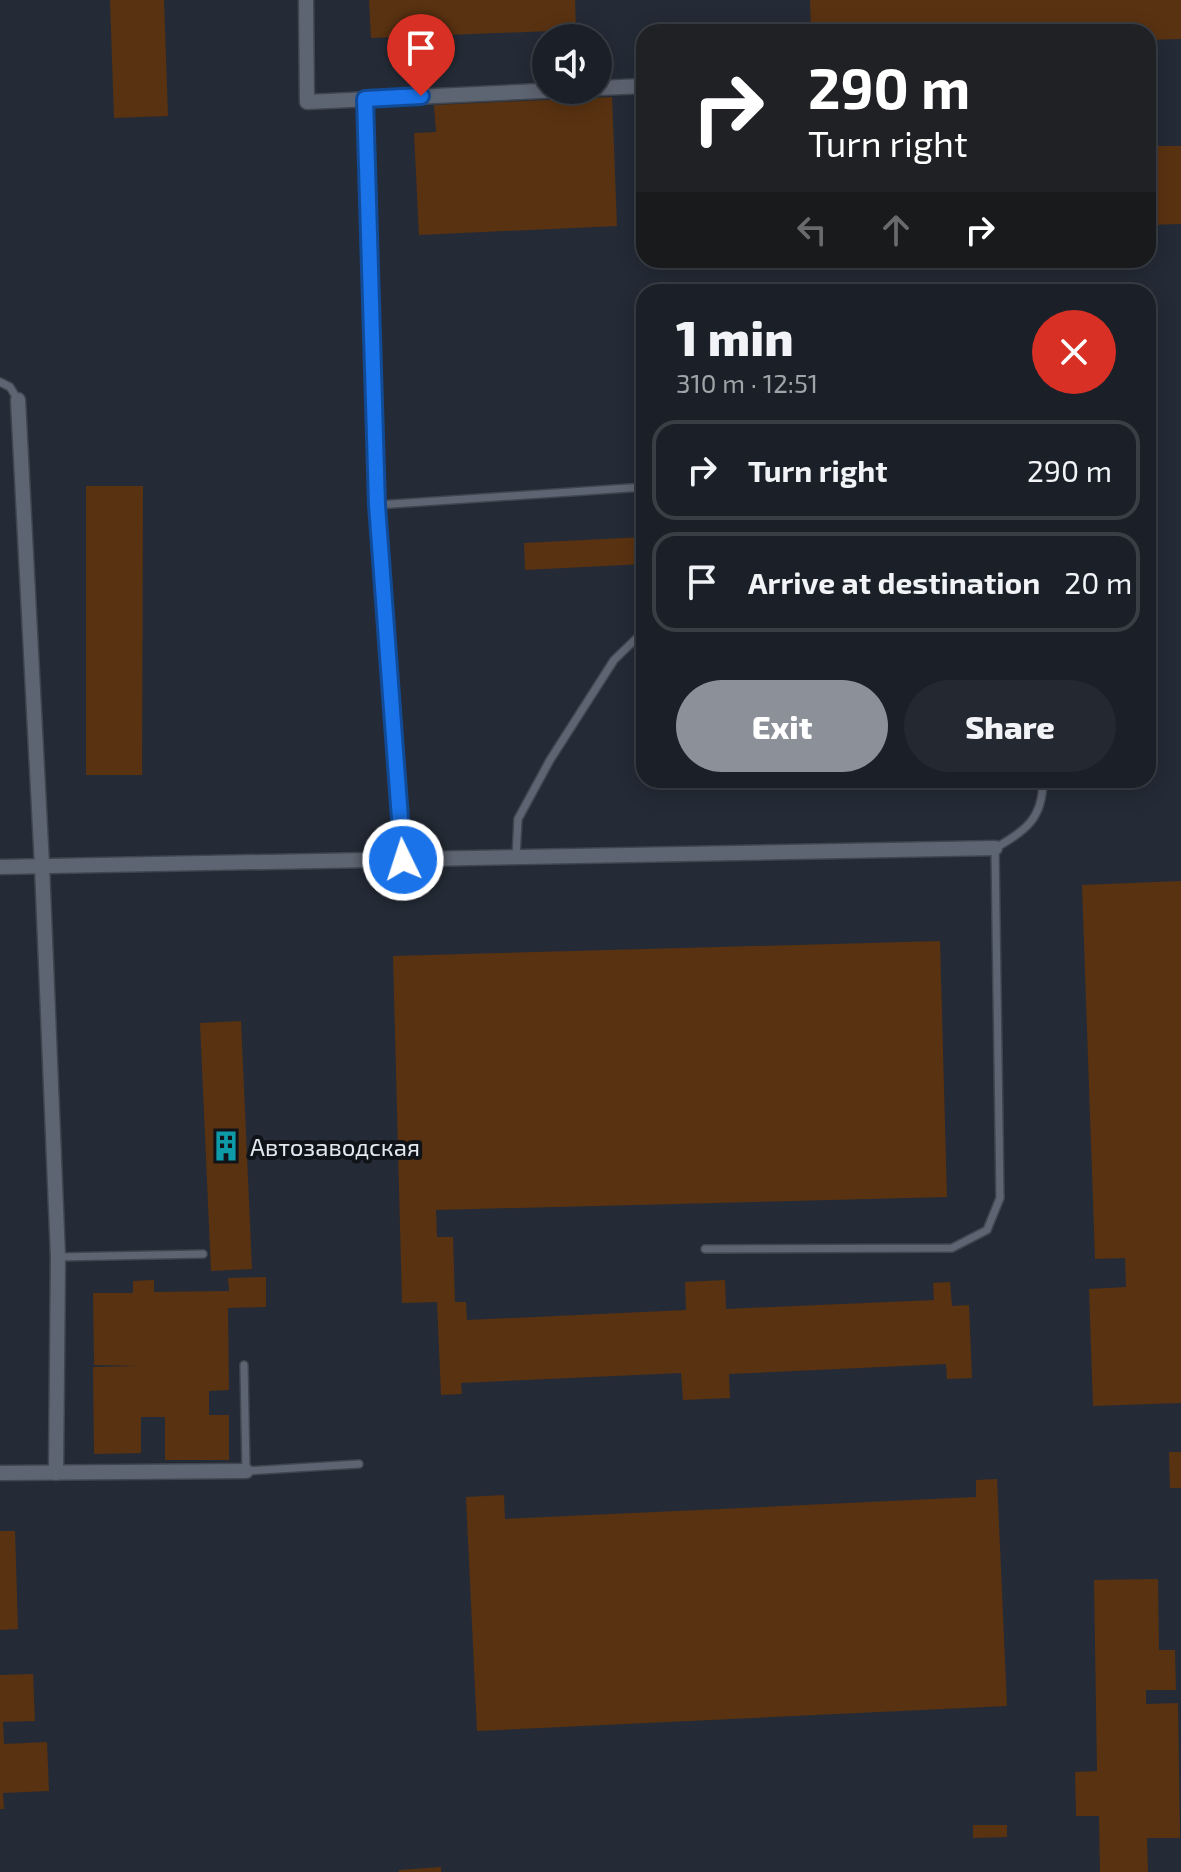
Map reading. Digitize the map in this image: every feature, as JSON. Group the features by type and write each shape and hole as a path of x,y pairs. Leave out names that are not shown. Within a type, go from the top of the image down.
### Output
{"street":[{"path":"306,0 307,102 532,91"},
{"path":"612,87 636,86"},
{"path":"18,400 58,1257 56,1473"},
{"path":"0,867 995,848"},
{"path":"0,1473 246,1471"}],"lane":[{"path":"365,99 377,505 403,860"},
{"path":"0,382 10,387 18,400"},
{"path":"377,505 636,488"},
{"path":"516,858 518,819 550,760 614,660 636,639"},
{"path":"705,1249 952,1248 987,1230 1000,1198 995,848 1020,835 1035,817 1043,788"},
{"path":"58,1257 203,1254"},
{"path":"244,1365 246,1471 359,1464"}],"building":[{"path":"110,0 164,0 168,116 114,118"},
{"path":"369,0 575,0 576,24 532,24 532,32 371,38"},
{"path":"810,0 1181,0 1181,39 1156,40 1156,24 811,24"},
{"path":"612,97 617,226 419,235 414,133 436,132 434,105 532,101 532,104 612,104"},
{"path":"1156,146 1181,146 1181,224 1156,225"},
{"path":"86,486 143,486 142,775 86,775"},
{"path":"636,537 636,564 525,570 524,543"},
{"path":"1181,881 1181,1403 1093,1406 1089,1289 1126,1287 1125,1258 1095,1259 1082,885"},
{"path":"940,941 947,1197 436,1210 437,1237 453,1237 455,1302 466,1302 467,1320 686,1310 685,1282 725,1280 726,1309 934,1300 933,1283 950,1282 952,1306 969,1305 972,1378 947,1379 946,1364 729,1374 730,1398 683,1400 681,1373 461,1383 462,1394 441,1395 437,1302 402,1303 393,956"},
{"name":"Автозаводская","path":"241,1021 252,1269 211,1271 200,1023"},
{"path":"266,1277 266,1307 228,1308 229,1390 209,1391 209,1415 229,1415 229,1460 165,1460 165,1417 141,1417 141,1453 94,1454 93,1367 141,1366 94,1365 93,1293 133,1293 133,1281 154,1280 154,1292 229,1291 228,1278"},
{"path":"1169,1452 1181,1452 1181,1488 1170,1488"},
{"path":"997,1479 1007,1706 477,1731 466,1497 504,1495 505,1519 976,1497 976,1480"},
{"path":"0,1531 15,1531 18,1629 0,1630"},
{"path":"1158,1579 1159,1650 1175,1650 1176,1690 1146,1690 1146,1704 1178,1703 1180,1838 1147,1838 1148,1872 1100,1872 1099,1816 1076,1816 1075,1772 1097,1771 1094,1580"},
{"path":"33,1674 35,1721 3,1722 4,1744 47,1742 49,1791 3,1793 4,1809 0,1809 0,1675"},
{"path":"973,1825 1007,1825 1007,1837 973,1838"},
{"path":"441,1867 441,1872 399,1872 399,1870"}],"place":[{"name":"Автозаводская","path":"226,1146"}],"route":[{"path":"403,860 377,505 365,99 421,96"}]}
